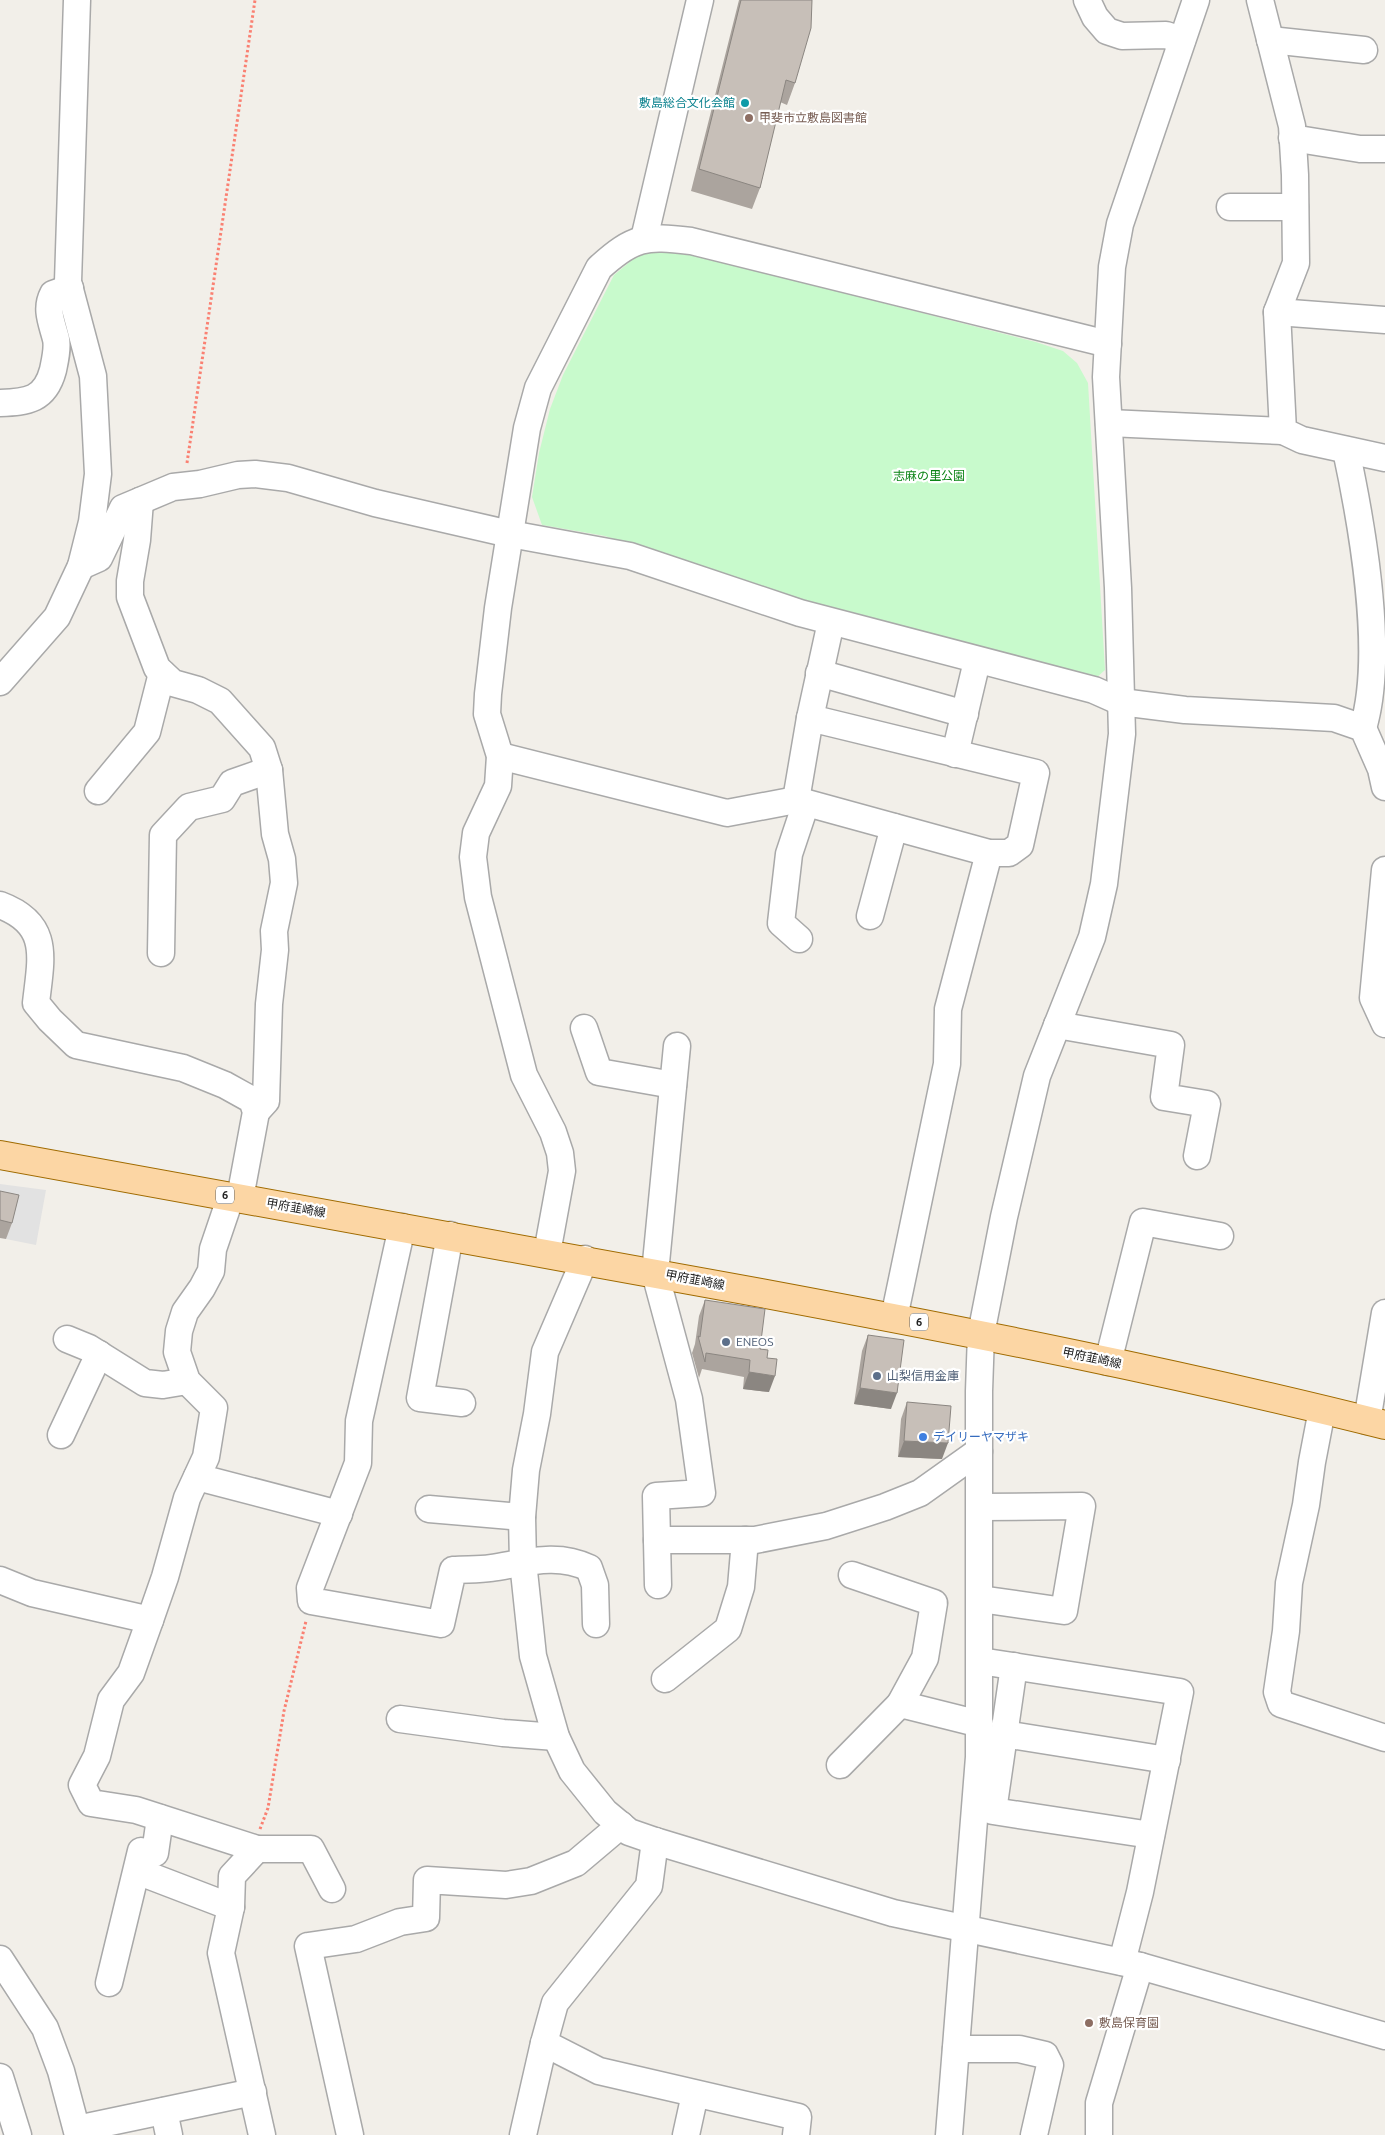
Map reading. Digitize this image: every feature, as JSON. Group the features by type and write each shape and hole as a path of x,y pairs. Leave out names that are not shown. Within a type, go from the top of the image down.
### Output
{"main road":[{"name":"甲府韮崎線","path":"0,1156 585,1259 981,1334 1376,1423"}],"street":[{"path":"0,682 57,617 81,566 92,522 97,464 93,376 70,288 68,237 77,0"},
{"path":"644,240 700,0"},
{"path":"1088,0 1095,17 1107,31 1122,36 1166,35 1182,40"},
{"path":"949,2135 967,1927 980,1724 981,1334 1004,1217 1037,1076 1092,937 1104,884 1122,734 1118,588 1106,376 1112,266 1120,224 1196,0"},
{"path":"1260,0 1292,126 1296,263 1277,312 1283,431"},
{"path":"1270,40 1364,50"},
{"path":"1292,138 1360,149 1385,149"},
{"path":"1230,207 1295,207"},
{"path":"546,1253 562,1171 560,1153 553,1132 524,1075 478,897 473,857 476,833 498,786 500,756 487,714 488,694 498,608 527,428 538,388 599,268 616,253 636,240 662,238 691,241 1108,344"},
{"path":"0,403 20,402 41,395 50,382 55,363 56,341 48,302 53,294 70,288"},
{"path":"1277,312 1385,320"},
{"path":"1109,423 1283,431 1302,440 1385,458"},
{"path":"1346,450 1367,558 1374,632 1372,694 1370,711 1364,728 1381,769 1385,787"},
{"path":"81,566 99,558 122,508 173,487 255,474 288,478 375,504 510,534 630,556 830,622 1094,690 1121,702 1185,710 1334,718 1364,728"},
{"path":"140,501 137,540 130,581 130,597 157,668 172,683 198,690 220,701 262,748 268,770 275,834 282,859 284,882 274,931 275,950 269,1004 266,1101 256,1112 236,1197 213,1249 211,1270 202,1288 185,1312 179,1331 177,1352 187,1380 214,1408 206,1457 187,1498 165,1577 131,1673 111,1700 97,1756 82,1785 91,1803 136,1810 257,1849 311,1849 332,1889"},
{"path":"799,939 781,923 789,854 801,801 810,718 830,622"},
{"path":"955,754 977,661"},
{"path":"98,791 146,732 162,673"},
{"path":"819,673 965,714"},
{"path":"500,756 727,813 801,801 989,852 1009,853 1020,845 1036,774 810,718"},
{"path":"161,953 163,835 189,807 222,799 232,783 268,770"},
{"path":"870,916 894,827"},
{"path":"894,1318 947,1064 948,1009 989,852"},
{"path":"1385,870 1380,978 1373,998 1385,1024"},
{"path":"0,905 18,912 34,929 41,952 36,1003 50,1020 76,1045 183,1068 225,1085 252,1100 256,1112"},
{"path":"1057,1025 1171,1046 1164,1097 1208,1104 1197,1156"},
{"path":"584,1028 599,1072 673,1085"},
{"path":"658,1585 656,1496 702,1493 689,1399 655,1273 677,1046"},
{"path":"1108,1362 1143,1222 1220,1236"},
{"path":"402,1227 359,1421 358,1463 310,1588 310,1601 441,1624 453,1570 489,1569 553,1558 578,1562 589,1568 595,1585 596,1624"},
{"path":"450,1236 420,1398 462,1403"},
{"path":"585,1259 545,1352 537,1414 526,1470 522,1517 523,1562 533,1656 556,1737 572,1771 605,1812 629,1832 893,1913 967,1927 1131,1964 1385,2036"},
{"path":"1376,1423 1385,1313"},
{"path":"67,1339 98,1354 145,1383 163,1385 187,1380"},
{"path":"61,1435 98,1354"},
{"path":"1322,1410 1306,1505 1289,1583 1286,1632 1277,1692 1281,1704 1385,1738"},
{"path":"657,1540 745,1540 826,1526 885,1507 920,1493 980,1451"},
{"path":"197,1477 339,1514"},
{"path":"980,1508 1082,1506 1064,1611 980,1599"},
{"path":"429,1509 522,1517"},
{"path":"665,1679 728,1629 741,1587 745,1540"},
{"path":"840,1765 900,1704 925,1658 934,1603 852,1575"},
{"path":"0,1580 32,1593 150,1620"},
{"path":"980,1661 1180,1692 1152,1835 1131,1964 1099,2103 1099,2135"},
{"path":"1014,1666 993,1811 1152,1835"},
{"path":"900,1704 980,1724"},
{"path":"400,1719 503,1734 556,1737"},
{"path":"1004,1734 1167,1760"},
{"path":"109,1983 142,1852 154,1853 160,1818"},
{"path":"350,2135 308,1946 356,1939 400,1922 426,1918 427,1880 506,1885 531,1881 576,1863 620,1825"},
{"path":"522,2135 556,2002 649,1886 655,1841"},
{"path":"257,1849 232,1876 232,1907 221,1954 262,2135"},
{"path":"137,1871 232,1907"},
{"path":"0,1959 45,2028 61,2071 78,2132 166,2123 252,2092"},
{"path":"544,2043 599,2071 798,2117 796,2135"},
{"path":"956,2049 1019,2049 1046,2055 1050,2065 1034,2135"},
{"path":"0,2077 18,2135"},
{"path":"686,2135 695,2094"}],"path":[{"path":"183,486 255,0"},
{"path":"257,1849 260,1830 268,1808 284,1711 310,1601"}],"green space":[{"name":"志麻の里公園","path":"668,250 696,255 1036,342 1063,351 1077,363 1088,383 1105,670 1095,679 814,608 605,536 542,525 532,497 539,453 550,409 563,375 614,275 638,255"}],"shaded area":[{"path":"0,1184 46,1190 36,1245 6,1239 13,1212 0,1208"}],"building":[{"name":"敷島総合文化会館","path":"741,0 812,0 811,28 795,83 786,80 760,188 699,169"},
{"path":"0,1191 19,1195 12,1223 0,1220"},
{"path":"705,1300 765,1309 760,1349 768,1350 767,1358 777,1359 775,1376 749,1372 750,1360 706,1353 705,1362 698,1336 700,1337"},
{"path":"868,1335 904,1340 897,1393 860,1388"},
{"path":"907,1402 951,1406 948,1443 904,1441"}],"place":[{"name":"敷島総合文化会館","path":"745,103"},
{"name":"甲斐市立敷島図書館","path":"749,118"},
{"name":"ENEOS","path":"726,1342"},
{"name":"山梨信用金庫","path":"877,1376"},
{"name":"デイリーヤマザキ","path":"923,1437"},
{"name":"敷島保育園","path":"1089,2023"}]}
